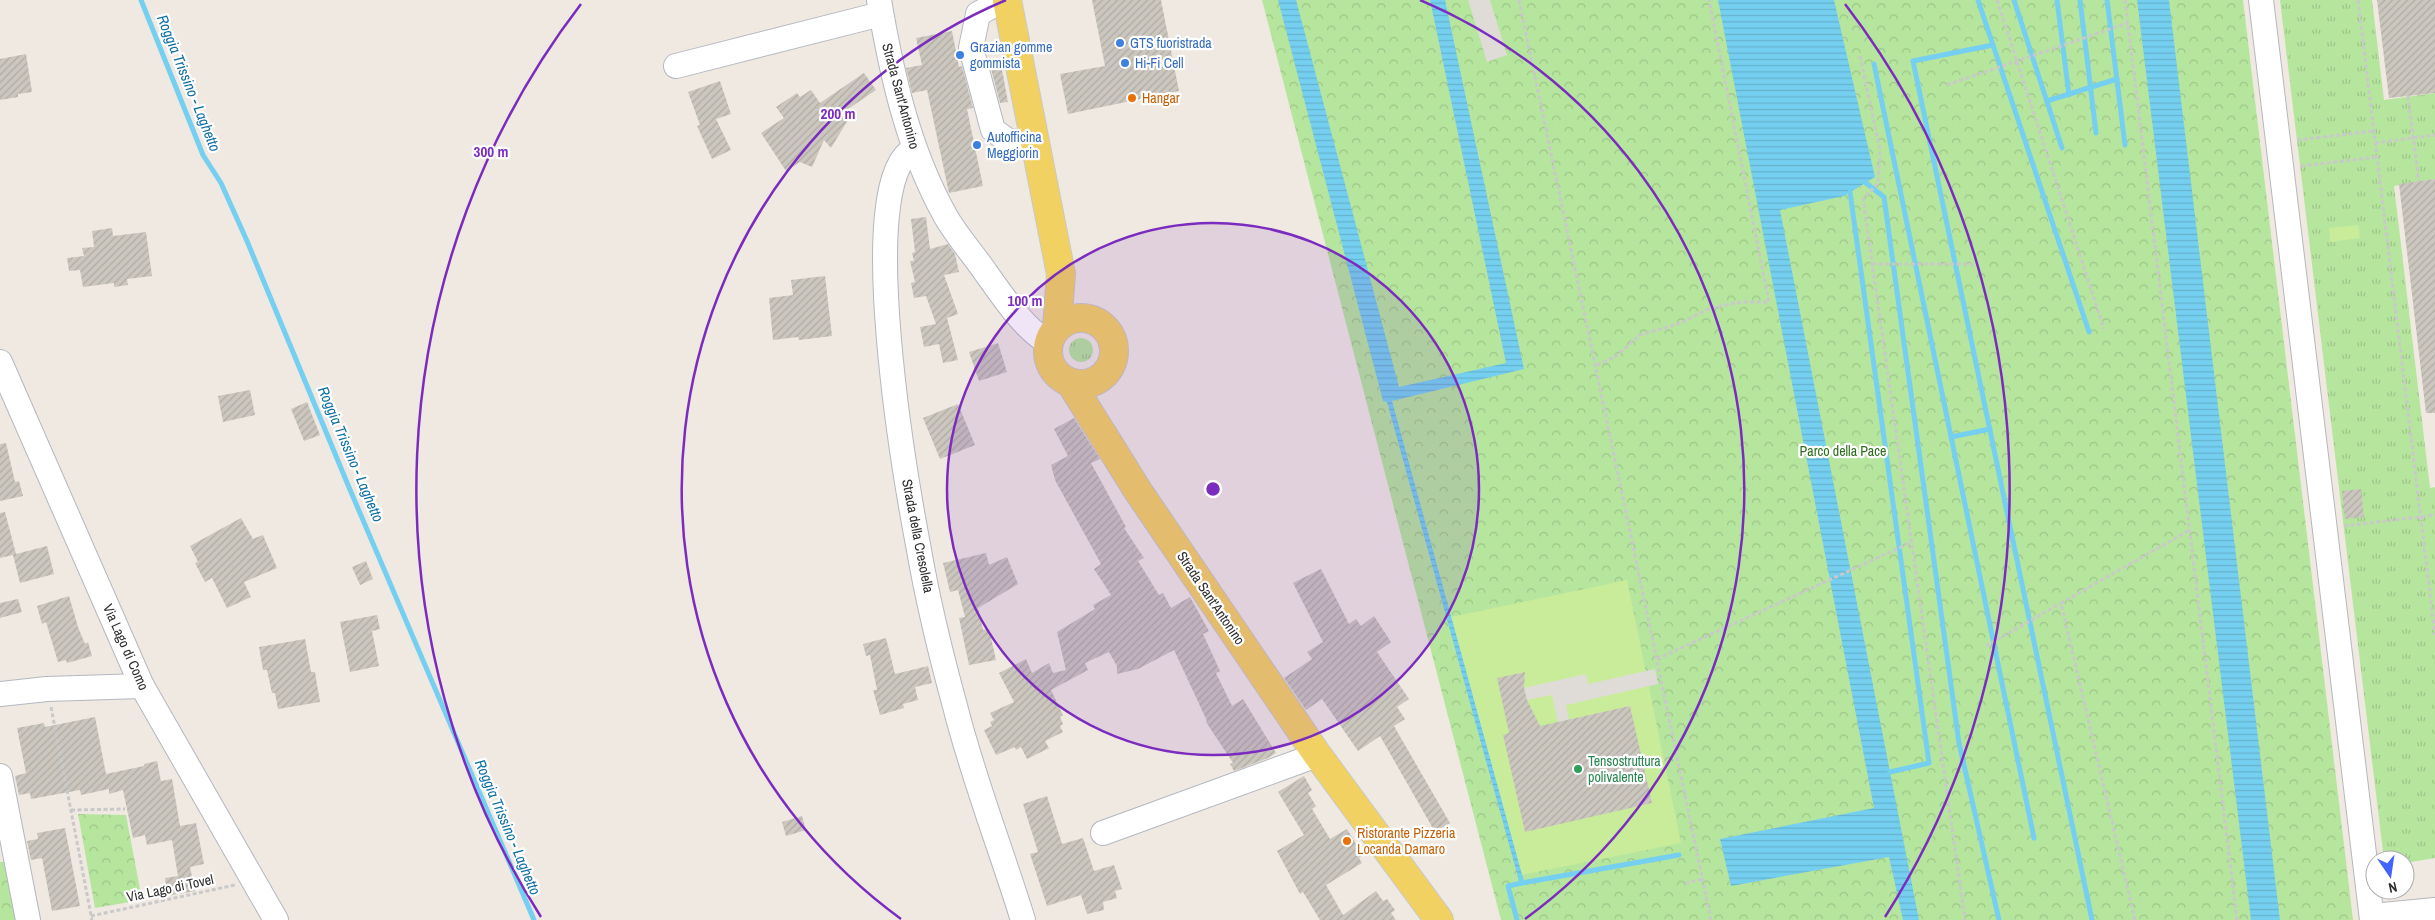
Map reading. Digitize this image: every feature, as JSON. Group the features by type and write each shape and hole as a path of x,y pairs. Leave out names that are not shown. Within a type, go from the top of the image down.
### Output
{"main road":[{"name":"Strada Sant'Antonino","path":"1007,1 1061,274 1061,298 1053,335 1050,362 1061,378 1070,382 1138,490 1316,753 1439,920"},
{"name":"Strada Sant'Antonino","path":"1061,274 1076,298 1096,321 1106,328 1112,337 1114,348 1113,360 1102,388 1102,409 1108,442"},
{"path":"1053,335 1076,317 1096,321"},
{"path":"1070,382 1091,382 1108,370"}],"street":[{"path":"2261,0 2372,918 2435,910"},
{"path":"1007,1 997,3 978,14 971,48 993,130 1010,142 1035,140"},
{"name":"Strada Sant'Antonino","path":"676,66 880,7 902,113 914,148 947,218 1016,316 1032,332 1053,335"},
{"name":"Strada della Cresolella","path":"914,148 908,151 897,166 891,184 884,257 900,440 919,552 955,707 1023,920"},
{"name":"Via Lago di Como","path":"0,362 142,686 276,920"},
{"path":"0,694 47,689 142,686"},
{"path":"1103,833 1316,753"},
{"path":"0,776 8,853 28,920"}],"path":[{"path":"1519,0 1597,365 1657,659 1658,676 1711,920"},
{"path":"1597,365 1615,357 1640,335 1681,323 1710,308 1742,302 1769,302 1709,0"},
{"path":"1998,0 2104,329"},
{"path":"2125,0 2237,920"},
{"path":"2358,0 2435,635"},
{"path":"1947,85 2128,23"},
{"path":"1860,56 1880,150 1876,184 1863,199 1965,920"},
{"path":"2408,96 2419,182"},
{"path":"2278,143 2374,130"},
{"path":"2375,143 2435,135"},
{"path":"2281,169 2377,157"},
{"path":"1872,264 1973,264"},
{"path":"2325,528 2435,515"},
{"path":"1986,646 2190,530"},
{"path":"1657,659 1912,542"},
{"path":"2061,603 2135,920"},
{"name":"Via Lago di Tovel","path":"47,689 92,918 254,881"},
{"path":"71,810 125,809"},
{"path":"1685,883 1703,879"}],"green space":[{"name":"Parco della Pace","path":"1262,0 2243,0 2353,920 1501,920"},
{"path":"2280,0 2372,0 2384,100 2435,93 2435,179 2394,186 2430,488 2435,487 2435,858 2415,861 2415,850 2383,850"},
{"path":"2358,225 2360,238 2330,242 2329,228"},
{"path":"1081,338 1086,339 1092,345 1092,355 1086,361 1081,362 1076,361 1070,355 1069,350 1070,345 1076,339"},
{"path":"1627,580 1681,843 1522,875 1451,617"},
{"path":"78,814 126,815 142,900 95,908"},
{"path":"0,862 4,862 16,920 0,920"}],"shaded area":[{"path":"1468,0 1490,0 1507,55 1487,62"},
{"path":"1655,669 1658,684 1566,705 1569,720 1558,722 1552,695 1527,700 1524,688 1586,674 1588,684"}],"water":[{"path":"1278,0 1296,0 1399,387 1506,363 1430,0 1445,0 1524,369 1392,401 1522,875 1518,877 1387,402 1383,401"},
{"path":"1718,0 1834,0 1875,177 1844,196 1780,210 1919,920 1903,920 1889,857 1731,886 1720,839 1874,808"},
{"path":"2137,0 2169,0 2280,920 2251,920"}],"building":[{"path":"1092,0 1161,0 1179,91 1068,114 1060,74 1105,66"},
{"path":"2377,0 2435,0 2435,93 2389,98"},
{"path":"952,31 959,67 962,66 973,108 967,109 983,186 949,193 927,90 912,93 906,68 922,65 916,38"},
{"path":"26,54 32,92 0,100 0,59"},
{"path":"1000,59 1008,102 1000,103 989,61"},
{"path":"864,73 876,90 845,111 848,120 831,148 824,140 812,167 800,162 786,171 761,133 784,118 776,107 797,93 800,97 811,90 820,103"},
{"path":"720,81 731,114 716,119 731,150 712,159 697,126 700,125 688,92"},
{"path":"2435,179 2435,413 2426,413 2399,184"},
{"path":"926,217 930,249 948,244 955,254 959,272 944,275 958,314 947,318 958,360 943,363 939,344 924,347 920,327 936,324 926,296 914,298 911,283 915,282 910,261 914,261 912,253 915,252 911,219"},
{"path":"112,228 113,236 146,232 152,276 127,279 128,285 114,287 114,283 83,287 80,270 69,271 67,258 84,256 82,248 94,247 92,231"},
{"path":"825,276 832,336 799,340 798,337 773,340 769,298 793,295 791,280"},
{"path":"998,343 1007,372 979,381 969,352"},
{"path":"250,390 255,415 223,422 218,396"},
{"path":"307,402 320,435 304,441 291,409"},
{"path":"958,404 975,445 940,459 923,418"},
{"path":"1074,418 1100,459 1091,463 1126,527 1124,528 1144,558 1138,561 1159,595 1163,593 1171,608 1190,597 1209,631 1203,634 1220,671 1216,673 1232,706 1243,699 1276,753 1268,758 1234,771 1230,764 1233,763 1206,722 1174,650 1138,669 1117,674 1117,666 1109,652 1085,663 1088,670 1051,690 1063,715 1060,717 1063,724 1060,726 1063,732 1045,741 1049,748 1027,759 1021,747 1016,750 1015,747 996,755 984,730 992,726 990,722 994,720 990,713 1014,702 999,673 1026,659 1032,673 1049,663 1053,673 1066,670 1057,632 1095,609 1093,605 1111,595 1094,569 1101,564 1055,480 1051,465 1068,456 1054,429"},
{"path":"6,443 15,482 19,481 23,496 0,501 0,444"},
{"path":"2361,489 2364,517 2345,519 2342,491"},
{"path":"5,512 16,554 47,546 54,574 20,583 13,555 0,558 0,513"},
{"path":"241,518 253,539 263,535 277,568 244,582 251,597 227,608 212,578 205,582 195,563 198,562 190,546"},
{"path":"986,553 989,565 1007,557 1018,584 978,608 983,630 989,629 996,660 969,665 959,618 965,617 958,590 950,592 943,563"},
{"path":"366,561 373,579 360,585 352,567"},
{"path":"1321,569 1349,624 1356,619 1361,626 1374,616 1391,642 1377,652 1409,699 1397,707 1405,719 1394,726 1450,823 1435,832 1380,736 1358,751 1322,699 1306,710 1284,678 1312,659 1307,652 1323,642 1293,583"},
{"path":"69,596 78,627 85,644 88,642 92,656 67,663 66,660 58,662 46,622 42,624 37,606"},
{"path":"18,599 22,612 0,618 0,603"},
{"path":"377,615 380,629 372,631 379,666 350,672 340,622"},
{"path":"886,638 895,674 928,666 932,683 915,687 918,700 903,704 904,708 880,715 873,690 877,690 870,655 866,656 863,644"},
{"path":"305,639 311,672 315,672 320,702 278,709 267,670 263,670 259,647"},
{"name":"Tensostruttura polivalente","path":"1525,672 1524,688 1527,700 1540,726 1630,706 1652,803 1525,832 1503,735 1509,733 1497,678"},
{"path":"95,717 106,774 144,766 144,764 157,761 161,781 172,779 180,826 196,823 204,864 190,867 195,891 167,896 165,878 178,876 172,840 147,845 145,835 133,838 123,790 109,794 109,789 81,795 80,790 31,799 30,793 19,795 15,776 26,773 17,728 44,723 45,727"},
{"path":"1304,776 1312,790 1308,793 1316,806 1312,809 1330,839 1347,829 1363,855 1359,858 1362,863 1326,885 1343,915 1376,891 1383,901 1387,899 1395,910 1391,913 1396,920 1320,920 1303,892 1300,894 1277,851 1304,835 1278,792"},
{"path":"1047,796 1062,844 1083,838 1094,871 1114,865 1122,889 1115,891 1117,898 1103,902 1104,910 1087,914 1081,895 1047,906 1030,854 1038,852 1023,804"},
{"path":"802,816 806,830 786,836 782,822"},
{"path":"65,828 80,906 52,911 42,858 31,860 27,841 38,839 37,833"}],"waterway":[{"name":"Roggia Trissino - Laghetto","path":"141,0 203,155 221,183 247,241 348,485 534,920"},
{"path":"1978,0 1993,45 1913,61 2092,920"},
{"path":"2014,0 2062,148"},
{"path":"2057,0 2069,95"},
{"path":"2080,0 2096,133"},
{"path":"2107,0 2125,145"},
{"path":"1993,45 2089,332"},
{"path":"1874,64 2034,838"},
{"path":"2047,101 2117,79"},
{"path":"1866,183 1884,197 1959,743 1999,920"},
{"path":"1850,192 1929,763 1890,772"},
{"path":"1951,437 1990,429"},
{"path":"1522,883 1679,855"},
{"path":"1517,920 1508,886 1522,883 1520,876"}],"place":[{"name":"GTS fuoristrada","path":"1120,43"},
{"name":"Grazian gomme gommista","path":"960,55"},
{"name":"Hi-Fi Cell","path":"1125,63"},
{"name":"Hangar","path":"1132,98"},
{"name":"Autofficina Meggiorin","path":"977,145"},
{"name":"Tensostruttura polivalente","path":"1578,769"},
{"name":"Ristorante Pizzeria Locanda Damaro","path":"1347,841"}]}
